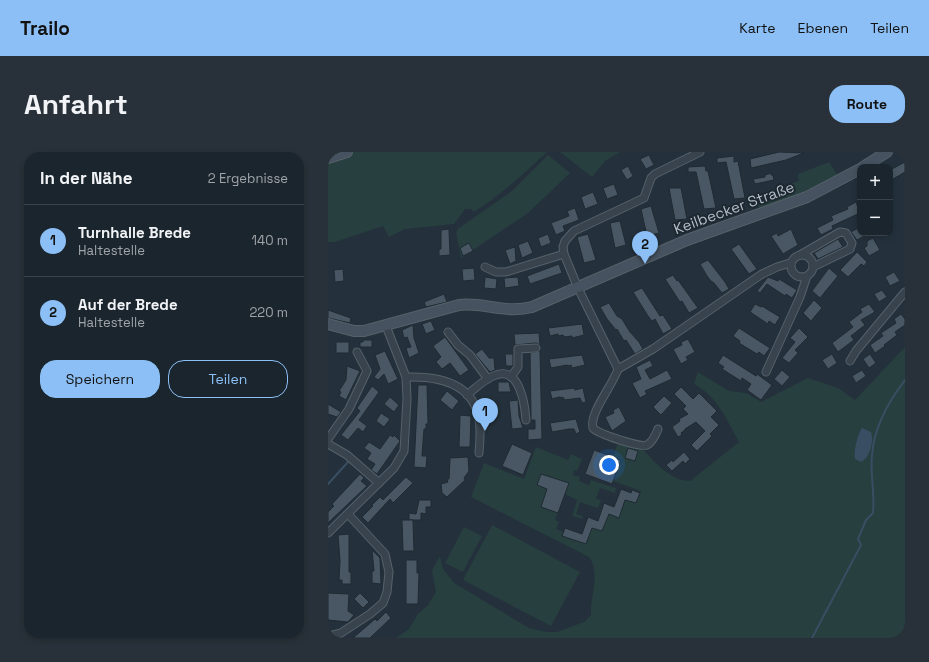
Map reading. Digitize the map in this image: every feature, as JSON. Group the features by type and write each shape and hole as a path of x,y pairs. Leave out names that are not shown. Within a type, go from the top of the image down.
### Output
{"main road":[{"path":"328,158 347,152"},
{"path":"868,164 887,152"},
{"name":"Keilbecker Straße","path":"328,324 359,332 462,305 505,310 527,309 687,240 808,196 857,171"}],"street":[{"path":"618,369 578,288 564,254 564,244 571,233 642,200 646,196 651,178 655,174 700,152"},
{"path":"658,429 650,443 643,445 602,433 593,428 593,422 596,414 618,369 653,349 762,274 790,263 794,258 840,232 846,233 852,243 850,249 813,267 807,276 800,297 766,372"},
{"path":"485,267 496,272 506,272 564,254"},
{"path":"800,255 810,258 813,267"},
{"path":"790,263 795,275 799,277 807,276"},
{"path":"850,361 856,351 905,292"},
{"path":"328,533 398,463 404,451 407,399 406,377 386,326"},
{"path":"448,332 458,345 470,355 488,379"},
{"path":"511,377 518,368 518,349 536,348"},
{"path":"328,438 349,409 367,371 357,352"},
{"path":"467,395 488,379 500,374 511,377 518,386 523,397 526,420"},
{"path":"406,377 442,379 455,385 467,395 475,407 479,420 479,453"},
{"path":"328,444 347,455 379,483"},
{"path":"328,636 344,632 379,607 383,603 388,588 388,565 384,552 348,514"}],"green space":[{"path":"354,152 547,152 493,199 474,212 471,209 465,209 454,224 405,229 389,237 383,226 335,242 328,242 328,161"},
{"path":"560,152 620,152 605,161 592,177"},
{"path":"548,155 570,173 528,213 461,258 456,232 459,228 512,191"},
{"path":"829,162 838,176 809,192 760,210 755,196 799,181 798,174"},
{"path":"905,347 905,638 396,638 409,629 418,614 428,605 436,592 432,570 440,556 443,569 454,583 529,628 546,632 557,632 584,622 591,615 595,578 594,570 589,557 471,497 484,463 524,479 536,447 568,460 571,454 582,459 577,471 574,470 573,475 580,477 579,481 589,485 591,480 616,488 615,493 600,488 596,499 601,500 598,508 580,502 576,514 583,516 582,519 572,516 577,500 565,494 568,483 541,474 537,485 554,491 552,497 545,495 541,507 558,513 555,520 559,522 556,529 564,532 562,536 586,544 590,534 583,531 585,525 602,531 606,521 598,518 601,511 619,518 615,504 618,497 636,503 641,491 613,481 613,457 618,442 639,445 655,463 668,473 682,480 690,481 739,442 721,409 709,395 694,384 698,372 729,391 746,393 761,402 808,378 838,388 855,400"},
{"path":"492,525 580,572 551,626 463,580"},
{"path":"464,527 482,536 463,572 445,563"}],"water":[{"path":"862,428 871,432 872,440 867,457 861,462 855,459 855,452 856,443"}],"building":[{"path":"779,152 804,153 786,160 751,168 750,159"},
{"path":"649,155 654,165 646,169 640,159"},
{"path":"734,156 734,162 738,161 745,198 734,199 726,162 717,163 717,158"},
{"path":"905,162 905,172 893,179 893,168"},
{"path":"628,166 633,176 627,180 621,170"},
{"path":"705,166 706,171 708,171 716,208 704,209 696,172 688,172 688,167"},
{"path":"771,173 774,180 755,184 753,179 765,177 765,175"},
{"path":"614,184 618,195 607,199 603,188"},
{"path":"669,188 681,188 687,219 675,220"},
{"path":"593,192 598,204 585,209 581,197"},
{"path":"856,202 857,214 832,226 833,229 821,235 817,228 833,220 831,216 848,209 847,207"},
{"path":"651,206 659,233 647,236 641,209"},
{"path":"575,208 579,220 563,226 565,231 556,235 551,223 569,216 567,211"},
{"path":"620,221 626,245 615,248 610,223"},
{"path":"449,229 450,255 439,256 439,249 441,249 441,230"},
{"path":"791,229 798,245 783,254 771,236 777,233 778,236"},
{"path":"857,229 857,236 864,236 857,240 851,232"},
{"path":"548,234 551,243 541,247 538,238"},
{"path":"588,234 596,260 584,263 577,237"},
{"path":"873,238 880,250 869,256 864,248 867,246 867,241"},
{"path":"838,239 843,247 818,259 814,253"},
{"path":"528,241 533,253 522,258 518,245"},
{"path":"469,243 473,251 463,256 460,248"},
{"path":"739,244 757,269 749,274 731,249"},
{"path":"515,247 516,261 510,264 505,250"},
{"path":"857,252 867,262 864,266 861,264 848,277 840,270"},
{"path":"708,260 729,289 722,293 707,276 700,264"},
{"path":"559,264 562,273 530,284 527,276"},
{"path":"474,268 475,280 463,281 462,269"},
{"path":"829,268 838,276 820,298 812,291"},
{"path":"343,269 344,281 335,282 334,270"},
{"path":"894,272 900,281 890,286 885,277"},
{"path":"673,275 698,308 689,313 682,301 680,302 665,279"},
{"path":"485,277 497,279 496,289 484,288"},
{"path":"518,277 519,286 505,288 504,278"},
{"path":"768,277 778,281 779,279 797,290 792,298 786,294 785,296 767,284 760,293 757,291"},
{"path":"642,288 660,316 663,315 672,329 663,334 655,319 652,321 648,316 633,292"},
{"path":"882,290 887,297 879,302 874,294"},
{"path":"444,294 447,302 426,307 424,302"},
{"path":"814,300 822,308 811,321 803,313"},
{"path":"609,303 617,316 622,319 643,349 635,354 626,340 624,341 617,329 616,330 607,319 600,307"},
{"path":"755,304 761,307 762,306 780,317 775,325 769,321 768,324 750,312"},
{"path":"869,304 875,312 861,320 865,325 851,336 854,340 838,352 832,343 853,327 849,322 862,312 860,309"},
{"path":"328,310 351,318 350,323 328,318"},
{"path":"901,314 905,319 905,325 895,332 897,335 875,353 870,345 883,336 881,333 896,323 894,319"},
{"path":"431,321 435,330 426,334 422,324"},
{"path":"582,324 584,335 572,338 572,336 558,336 558,334 550,336 548,328"},
{"path":"413,325 414,338 419,353 409,358 406,348 411,347 407,337 404,338 402,330"},
{"path":"739,328 770,348 764,356 759,352 757,354 739,343 740,341 733,336"},
{"path":"799,328 808,337 795,350 798,353 789,363 782,358 795,342 790,338"},
{"path":"539,333 540,345 536,343 515,345 514,334"},
{"path":"445,337 469,370 460,376 450,363 442,369 436,362 441,357 433,346"},
{"path":"688,339 695,352 686,357 688,360 681,364 673,349 682,345 681,342"},
{"path":"363,340 372,340 372,347 360,347 360,342 363,342"},
{"path":"336,342 349,342 349,353 336,353"},
{"path":"482,349 489,358 494,358 495,370 490,372 475,354"},
{"path":"385,351 398,379 388,384 384,374 378,380 374,377 380,369 375,355"},
{"path":"540,351 542,439 528,440 528,429 535,429 535,420 531,420 530,353"},
{"path":"505,354 513,354 513,366 506,366"},
{"path":"832,354 837,363 828,369 822,360"},
{"path":"870,354 876,363 869,368 863,359"},
{"path":"582,355 585,365 572,368 571,365 567,365 551,368 549,359"},
{"path":"723,355 756,376 757,374 772,385 761,400 747,390 751,384 742,378 741,381 722,369 724,367 718,363"},
{"path":"650,360 653,366 645,370 650,379 667,370 672,379 645,391 647,394 640,398 632,383 641,379 636,367"},
{"path":"347,366 360,371 346,400 339,396 341,392 339,391 346,380"},
{"path":"782,370 790,377 782,386 774,379"},
{"path":"862,370 866,376 856,383 852,376"},
{"path":"498,382 509,382 511,392 498,392"},
{"path":"418,385 427,385 428,424 426,424 426,429 424,429 422,456 427,456 426,468 414,467"},
{"path":"372,386 379,392 359,420 367,426 363,432 358,428 348,440 341,435 360,411 357,408"},
{"path":"681,387 693,399 699,393 717,411 711,417 719,425 710,434 712,436 697,451 691,445 705,431 696,422 685,429 681,433 682,435 678,437 672,427 680,421 679,419 688,414 683,409 686,406 674,394"},
{"path":"574,388 575,390 583,388 586,402 582,403 580,398 564,400 564,398 559,397 552,399 550,391"},
{"path":"447,391 459,401 452,410 440,400"},
{"path":"664,396 672,403 661,415 653,407"},
{"path":"390,397 399,405 394,412 384,404"},
{"path":"518,400 519,416 523,428 512,429 509,401"},
{"path":"328,404 341,412 337,417 328,414"},
{"path":"619,407 626,421 612,431 605,417 614,413 613,410"},
{"path":"381,413 390,419 384,427 376,421"},
{"path":"460,415 471,416 470,447 459,447"},
{"path":"576,419 580,432 576,434 574,429 569,429 552,432 550,423"},
{"path":"390,435 393,437 394,435 400,441 377,474 371,470 375,464 367,459 371,453 364,448 369,442 380,449"},
{"path":"512,444 532,453 523,475 502,466"},
{"path":"628,448 638,451 635,461 625,458"},
{"path":"594,450 621,460 612,484 585,474"},
{"path":"684,452 690,459 685,464 683,461 672,471 666,465 672,460 673,462"},
{"path":"468,457 469,471 464,478 465,480 447,497 442,493 441,484 448,482 447,479 449,479 450,458"},
{"path":"360,474 364,478 361,481 367,486 328,523 328,512 334,506 332,504"},
{"path":"541,474 569,483 558,513 541,507 547,489 537,485"},
{"path":"406,477 413,483 393,503 390,499 368,523 362,517 380,497 383,500"},
{"path":"621,489 631,493 632,490 640,493 636,503 625,500 619,518 609,514 602,531 592,528 586,544 562,536 565,528 582,534 588,517 598,521 604,503 614,507"},
{"path":"419,500 431,500 431,507 426,507 426,514 421,513 421,520 409,520 409,513 416,514"},
{"path":"402,520 413,520 414,551 403,551"},
{"path":"349,534 349,572 351,572 351,584 342,584 342,580 339,580 340,561 338,535"},
{"path":"372,550 380,558 381,584 372,583 372,571 374,571"},
{"path":"406,560 417,560 417,573 419,573 418,604 406,604"},
{"path":"328,593 349,594 348,611 354,615 348,622 328,620"},
{"path":"360,593 369,602 363,608 354,599"},
{"path":"386,612 391,618 370,638 353,638 375,619 377,621"}],"waterway":[{"path":"812,638 861,545 858,539 866,520 873,513 873,445 883,415 905,380"},
{"path":"328,484 348,462"}],"place":[{"name":"Auf der Brede","path":"645,264"},
{"name":"Turnhalle Brede","path":"485,431"}]}
